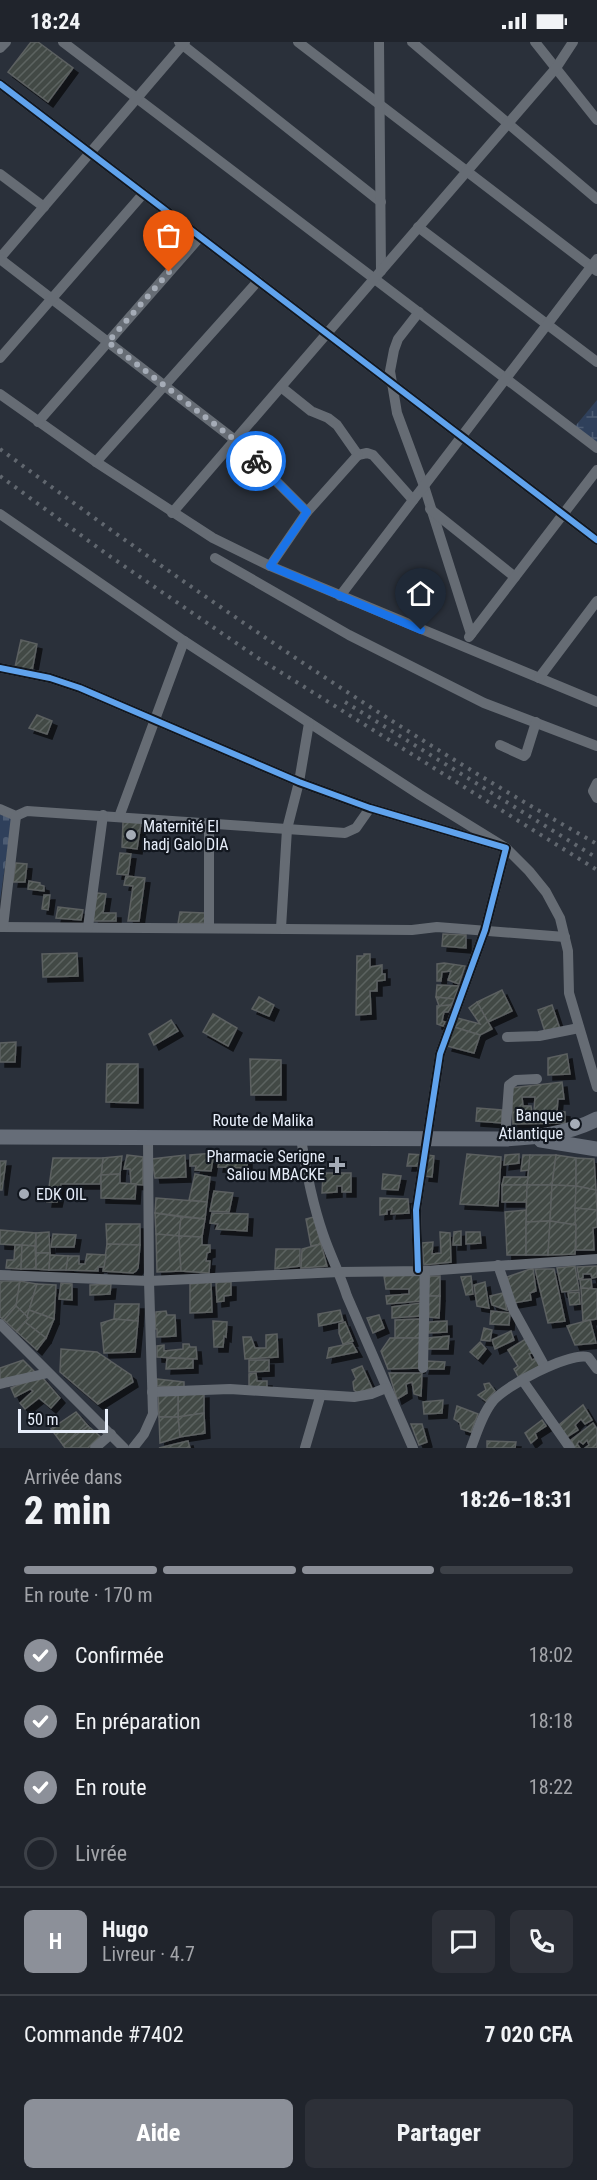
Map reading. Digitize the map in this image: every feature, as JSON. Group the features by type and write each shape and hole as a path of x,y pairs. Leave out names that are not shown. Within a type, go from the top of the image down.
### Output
{"main road":[{"name":"Route de Malika","path":"0,1137 505,1139 563,1132 597,1119"},
{"name":"Route de Malika","path":"526,1138 597,1149"}],"street":[{"path":"0,48 6,42"},
{"path":"63,42 377,274 419,312 597,447"},
{"path":"298,42 595,266 506,378 340,596"},
{"path":"377,274 381,202 379,42"},
{"path":"412,42 597,199"},
{"path":"535,42 597,120"},
{"path":"172,513 556,68 573,42"},
{"path":"307,512 235,440 0,258 182,43 381,202"},
{"path":"0,84 597,540"},
{"path":"0,174 44,207"},
{"path":"0,358 143,194"},
{"path":"418,227 597,362"},
{"path":"38,422 200,237"},
{"path":"96,462 258,281"},
{"path":"419,312 398,339 390,371 392,384 397,413 424,486 471,634"},
{"path":"281,387 311,411 328,418 337,425 358,455"},
{"path":"0,394 96,462 213,538 340,596 597,702"},
{"path":"270,566 307,512 358,455 367,453 373,455 413,500"},
{"path":"461,647 597,470"},
{"path":"430,509 515,577"},
{"path":"0,529 2,516 309,723 506,848 530,871 546,892 560,918 568,951 569,993 597,1087"},
{"path":"215,558 349,635 484,703 597,746"},
{"path":"539,678 597,601"},
{"path":"119,817 184,640"},
{"path":"0,668 50,678 80,687 299,783 370,808 506,848"},
{"path":"500,745 524,756 536,722"},
{"path":"281,928 287,829 299,783 309,723"},
{"path":"597,783 593,790 597,798"},
{"path":"0,809 16,816 27,811 287,829 351,831 361,824 370,808"},
{"path":"88,927 103,815"},
{"path":"16,816 2,927 412,930 437,927 565,937"},
{"path":"209,823 209,928"},
{"path":"423,1368 421,1270 416,1210 426,1139 440,1054 485,930 506,848"},
{"path":"507,1037 539,1036 579,1028"},
{"path":"586,1048 597,1060"},
{"path":"505,1139 509,1085 516,1080 537,1079"},
{"path":"133,1448 144,1434 153,1414 148,1281 148,1138"},
{"path":"302,1138 308,1185 316,1213 347,1296 413,1448"},
{"path":"0,1275 148,1281 421,1270 597,1259"},
{"path":"498,1265 513,1309 546,1367"},
{"path":"0,1324 124,1448"},
{"path":"471,1448 487,1409 500,1394 546,1367 580,1355 591,1359 597,1370"},
{"path":"0,1384 48,1373"},
{"path":"523,1381 570,1448"},
{"path":"152,1392 230,1389 354,1397 386,1388"},
{"path":"305,1448 320,1396"},
{"path":"95,1448 111,1434"}],"green space":[{"path":"597,400 597,449 572,430"},
{"path":"0,814 12,819 0,900"}],"building":[{"path":"31,42 38,42 73,68 48,102 8,72"},
{"path":"21,640 37,644 32,671 15,667"},
{"path":"37,715 52,721 47,734 29,728"},
{"name":"Maternité El hadj Galo DIA","path":"123,822 141,823 137,849 122,847"},
{"path":"120,853 131,854 128,875 117,874"},
{"path":"16,863 27,864 25,882 13,882"},
{"path":"126,876 145,878 139,921 128,921 133,886 124,885"},
{"path":"29,881 40,883 44,886 44,891 28,889"},
{"path":"97,893 106,894 103,913 116,913 116,921 93,921"},
{"path":"44,895 50,895 48,910 42,909"},
{"path":"58,907 83,910 81,920 56,918"},
{"path":"180,912 205,913 206,923 178,924"},
{"path":"443,934 466,935 466,948 442,946"},
{"path":"77,953 78,976 43,977 42,954"},
{"path":"364,954 370,954 370,967 382,965 385,980 377,981 377,991 370,991 371,1014 356,1015 357,956 364,956"},
{"path":"437,964 465,966 459,984 448,980 451,971 442,972 441,981 437,981"},
{"path":"437,985 459,986 454,999 436,997"},
{"path":"502,990 512,1011 488,1022 477,1002"},
{"path":"259,997 274,1005 269,1016 252,1009"},
{"path":"436,997 454,999 452,1005 439,1006"},
{"path":"477,1002 492,1029 480,1035 454,1027 457,1018 480,1024 469,1008"},
{"path":"452,1005 448,1012 444,1012 443,1026 437,1024 437,1006"},
{"path":"552,1005 560,1029 545,1032 538,1010"},
{"path":"213,1014 237,1028 228,1046 203,1032"},
{"path":"171,1020 178,1031 154,1045 149,1034"},
{"path":"454,1027 480,1035 474,1053 447,1046"},
{"path":"16,1042 15,1062 0,1062 0,1043"},
{"path":"567,1054 570,1074 548,1075 548,1058"},
{"path":"250,1059 281,1060 281,1095 251,1095"},
{"path":"107,1064 138,1064 138,1103 106,1102"},
{"path":"562,1082 564,1099 558,1099 557,1111 565,1112 565,1123 513,1124 511,1088","holes":["522,1097 535,1097 534,1111 532,1112 531,1106 523,1106"]},
{"path":"477,1108 502,1110 502,1123 476,1121"},
{"path":"214,1153 211,1171 195,1170 196,1166 190,1166 190,1155"},
{"path":"409,1154 423,1155 421,1166 407,1166"},
{"path":"467,1154 501,1157 498,1206 460,1204"},
{"path":"519,1154 519,1163 504,1165 505,1155"},
{"path":"127,1155 143,1157 143,1185 131,1184 130,1169 124,1169"},
{"path":"185,1155 186,1177 155,1178 152,1159"},
{"path":"220,1155 247,1155 247,1168 218,1167"},
{"path":"427,1155 434,1156 432,1177 424,1176"},
{"path":"523,1155 530,1155 529,1170 521,1171"},
{"path":"530,1155 556,1155 552,1185 527,1185"},
{"path":"556,1155 576,1158 576,1186 552,1185"},
{"path":"122,1156 120,1174 101,1175 103,1158"},
{"path":"53,1158 103,1158 100,1184 61,1184 57,1202 47,1202"},
{"path":"576,1158 594,1159 596,1190 576,1186"},
{"path":"0,1161 6,1161 2,1190 0,1190"},
{"path":"323,1173 351,1173 351,1192 342,1192 342,1186 337,1186 337,1192 322,1193"},
{"path":"120,1174 120,1183 136,1184 135,1199 101,1198 101,1175"},
{"path":"195,1174 210,1177 207,1202 189,1200"},
{"path":"383,1174 401,1176 398,1190 382,1189"},
{"path":"504,1177 528,1177 527,1185 502,1185"},
{"path":"502,1185 527,1185 527,1202 502,1202"},
{"path":"527,1185 552,1185 550,1221 526,1222"},
{"path":"552,1185 576,1186 576,1225 550,1221"},
{"path":"576,1186 596,1190 597,1210 575,1208"},
{"path":"214,1191 233,1193 229,1212 210,1211"},
{"path":"156,1198 207,1202 205,1219 155,1213"},
{"path":"380,1198 408,1199 409,1213 391,1214 392,1209 387,1210 387,1214 380,1215"},
{"path":"575,1208 597,1210 597,1227 593,1228 594,1250 576,1250"},
{"path":"526,1210 526,1255 507,1255 505,1212"},
{"path":"155,1213 181,1217 179,1236 156,1234"},
{"path":"212,1213 248,1214 247,1231 216,1229 218,1224 210,1223"},
{"path":"181,1217 205,1219 202,1237 179,1236"},
{"path":"314,1217 321,1244 311,1246 306,1219"},
{"path":"550,1221 548,1255 526,1255 526,1222"},
{"path":"550,1221 576,1225 575,1254 548,1255"},
{"path":"106,1224 140,1224 140,1245 107,1244"},
{"path":"0,1230 36,1233 35,1246 0,1244"},
{"path":"461,1231 461,1245 453,1245 454,1232"},
{"path":"49,1232 50,1253 36,1253 36,1233"},
{"path":"440,1232 450,1233 451,1262 424,1265 422,1243 433,1242 432,1254 441,1253"},
{"path":"466,1232 480,1232 481,1243 466,1244"},
{"path":"53,1234 76,1235 74,1247 51,1247"},
{"path":"156,1234 179,1236 181,1271 157,1272"},
{"path":"179,1236 202,1237 202,1245 210,1245 206,1261 210,1261 209,1273 181,1271"},
{"path":"107,1244 140,1245 136,1271 133,1273 103,1271"},
{"path":"321,1244 327,1266 301,1268 302,1249"},
{"path":"15,1245 22,1245 21,1269 6,1268 7,1260 14,1260"},
{"path":"22,1245 35,1246 36,1269 21,1269"},
{"path":"276,1249 300,1249 300,1266 275,1269"},
{"path":"36,1253 50,1253 49,1270 36,1269"},
{"path":"87,1254 106,1255 104,1267 98,1267 98,1271 66,1270 68,1256 79,1256 79,1264 85,1264"},
{"path":"50,1255 68,1256 66,1270 49,1270"},
{"path":"575,1266 579,1290 562,1292 557,1268"},
{"path":"597,1266 597,1277 592,1278 591,1274 583,1274 583,1278 579,1279 577,1267"},
{"path":"533,1268 536,1291 530,1293 531,1300 514,1303 507,1277"},
{"path":"535,1269 554,1269 565,1321 548,1323"},
{"path":"420,1275 421,1301 387,1304 386,1296 409,1294 409,1289 386,1289 384,1276"},
{"path":"429,1276 440,1276 440,1296 428,1296"},
{"path":"471,1276 473,1294 466,1295 461,1277"},
{"path":"591,1279 592,1289 581,1288 580,1280"},
{"path":"0,1281 20,1281 16,1306 4,1320 0,1317"},
{"path":"20,1281 37,1284 27,1317 16,1306"},
{"path":"211,1282 212,1312 190,1313 190,1284"},
{"path":"216,1282 231,1282 231,1295 224,1296 224,1301 217,1302"},
{"path":"485,1282 489,1308 477,1306 474,1285"},
{"path":"61,1283 72,1284 72,1300 59,1299"},
{"path":"37,1284 56,1285 54,1319 29,1310"},
{"path":"111,1284 110,1294 90,1295 90,1285"},
{"path":"581,1288 597,1289 597,1319 583,1321"},
{"path":"579,1292 580,1304 570,1305 568,1293"},
{"path":"503,1293 507,1310 492,1305 490,1296"},
{"path":"428,1296 440,1296 439,1318 429,1317"},
{"path":"421,1303 420,1316 392,1318 392,1307"},
{"path":"115,1304 139,1304 138,1321 114,1319"},
{"path":"16,1306 29,1318 17,1332 4,1320"},
{"path":"29,1310 54,1319 46,1338 25,1322 29,1318 27,1317"},
{"path":"340,1310 343,1321 319,1326 318,1314"},
{"path":"166,1311 167,1315 175,1315 176,1336 157,1337 156,1312"},
{"path":"491,1311 510,1313 509,1325 490,1324"},
{"path":"379,1315 384,1328 373,1333 367,1318"},
{"path":"114,1319 138,1321 135,1352 104,1353 101,1323"},
{"path":"420,1319 420,1338 395,1338 395,1320"},
{"path":"590,1320 596,1343 575,1345 567,1326"},
{"path":"213,1321 227,1322 223,1347 214,1347"},
{"path":"447,1321 447,1332 428,1333 429,1322"},
{"path":"25,1322 46,1338 37,1350 17,1332"},
{"path":"345,1322 353,1341 343,1344 339,1324"},
{"path":"484,1328 492,1330 490,1341 481,1340"},
{"path":"511,1331 514,1340 495,1349 492,1340"},
{"path":"277,1334 278,1357 245,1359 243,1337 251,1337 255,1348 266,1348 266,1335"},
{"path":"449,1336 448,1349 427,1349 428,1338"},
{"path":"390,1338 420,1338 420,1368 388,1369 381,1351"},
{"path":"527,1338 534,1352 529,1354 532,1360 537,1358 540,1366 519,1378 514,1369 518,1366 508,1350"},
{"path":"480,1342 486,1349 478,1359 470,1352"},
{"path":"352,1343 357,1352 327,1358 329,1348"},
{"path":"183,1344 196,1347 197,1359 157,1357 157,1346 164,1345 164,1351 183,1349"},
{"path":"61,1349 97,1352 131,1375 133,1382 98,1404 60,1372"},
{"path":"167,1358 193,1359 193,1368 166,1369"},
{"path":"23,1360 36,1373 0,1382 0,1368"},
{"path":"249,1360 269,1360 269,1371 249,1372"},
{"path":"426,1361 445,1362 444,1369 424,1369"},
{"path":"362,1366 372,1388 358,1393 354,1390 353,1382 356,1379 352,1370"},
{"path":"256,1373 257,1381 267,1381 267,1387 249,1387 249,1374"},
{"path":"389,1373 422,1373 421,1396 414,1394 412,1382 406,1384 407,1393 397,1399"},
{"path":"41,1376 60,1398 51,1408 39,1398 25,1409 20,1403 33,1391 30,1389 15,1397 11,1388"},
{"path":"157,1379 184,1382 184,1387 157,1386"},
{"path":"489,1383 495,1391 486,1401 478,1395 486,1390 484,1384"},
{"path":"204,1393 204,1413 178,1417 178,1395"},
{"path":"158,1394 178,1395 178,1417 159,1417"},
{"path":"443,1400 442,1413 424,1414 423,1402"},
{"path":"583,1405 592,1420 585,1424 581,1419 575,1425 578,1430 567,1437 559,1425"},
{"path":"457,1406 478,1414 471,1432 461,1429 460,1423 454,1419"},
{"path":"76,1412 88,1426 63,1445 51,1429"},
{"path":"204,1413 205,1433 180,1437 178,1417"},
{"path":"159,1417 178,1417 180,1437 160,1443"},
{"path":"542,1420 546,1426 535,1433 537,1438 531,1443 525,1433"},
{"path":"593,1423 597,1429 597,1448 585,1448 589,1445 587,1440 583,1444 579,1441 577,1444 580,1448 575,1448 571,1440"},
{"path":"411,1424 422,1424 427,1442 419,1445"},
{"path":"88,1426 101,1437 88,1448 65,1448 63,1445"},
{"path":"188,1441 190,1448 159,1448"},
{"path":"487,1441 516,1442 515,1448 487,1448"}],"railway":[{"path":"0,449 218,606 292,656 443,753 597,844"},
{"path":"0,476 108,555 258,658 597,870"},
{"path":"345,702 597,858"}],"cycle path":[{"path":"0,84 597,540"},
{"path":"0,668 50,678 80,688 299,782 370,808 506,848 485,930 440,1054 416,1210 418,1270"}],"way so far":[{"path":"169,272 108,342 235,440 256,461"}],"place":[{"name":"Maternité El hadj Galo DIA","path":"131,835"},
{"name":"Banque Atlantique","path":"575,1124"},
{"name":"Pharmacie Serigne Saliou MBACKE","path":"337,1165"},
{"name":"EDK OIL","path":"24,1194"}],"route":[{"path":"256,461 307,512 270,566 421,630"}]}
